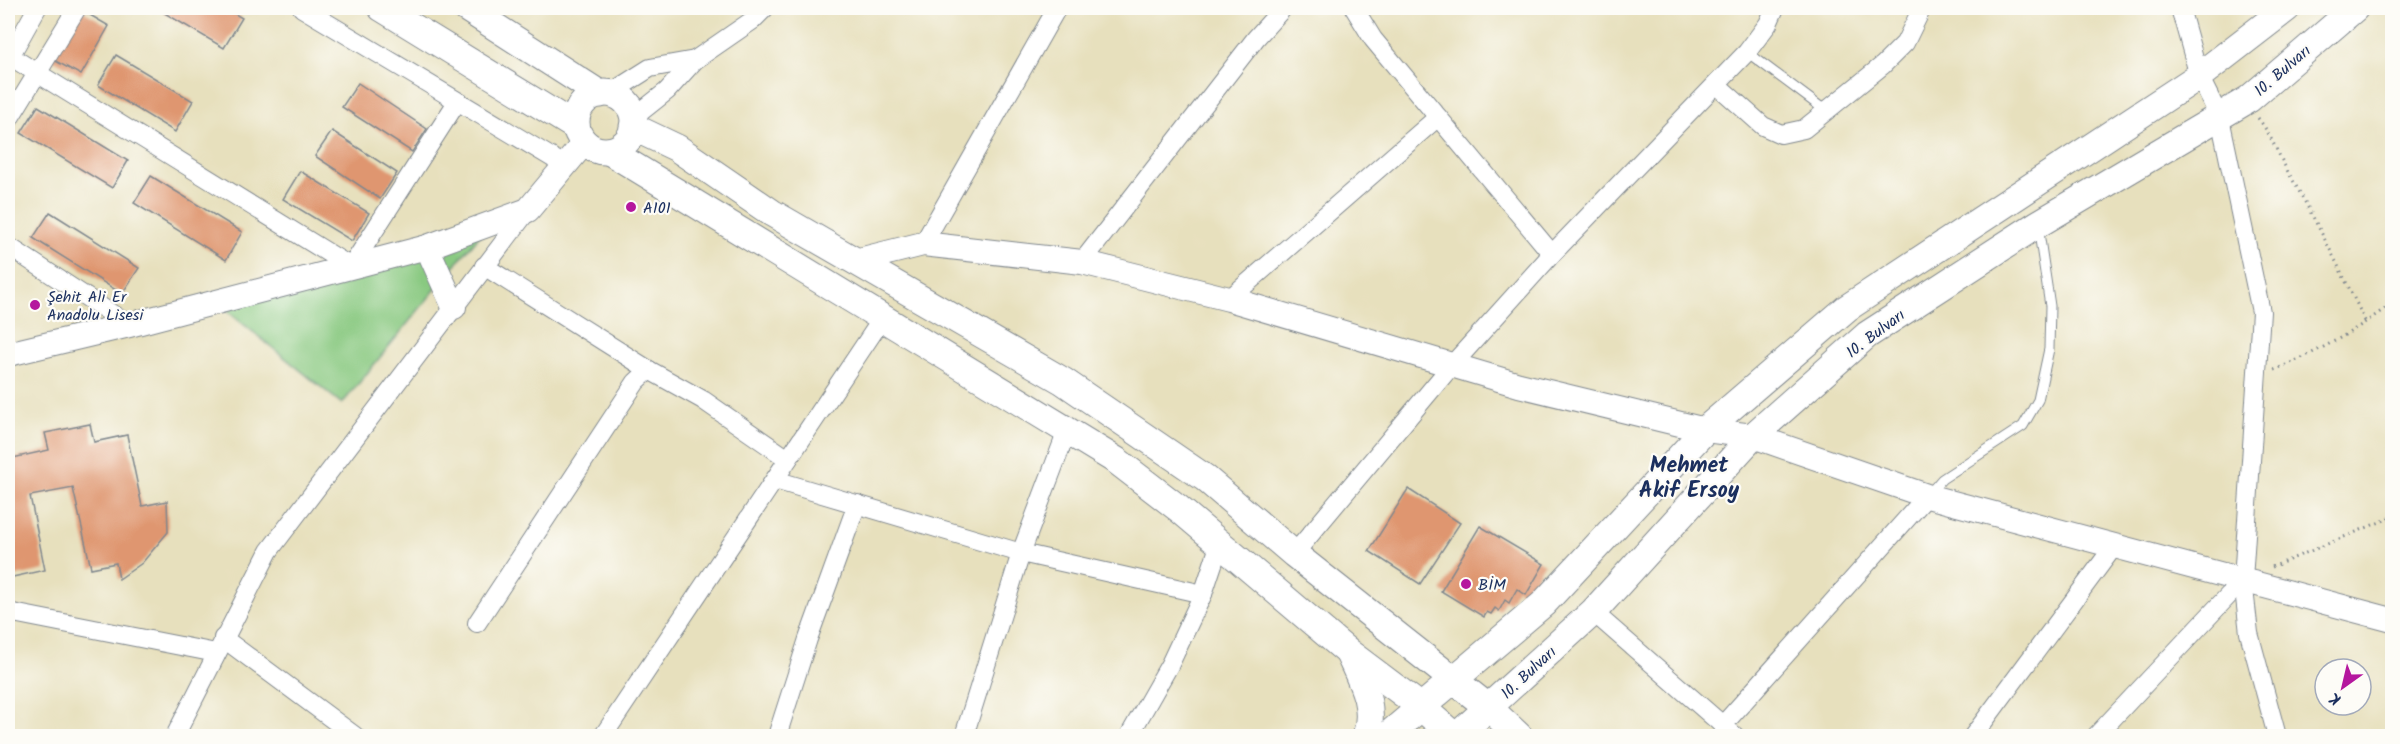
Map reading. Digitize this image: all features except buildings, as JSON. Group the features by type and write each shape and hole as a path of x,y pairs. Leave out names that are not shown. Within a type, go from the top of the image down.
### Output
{"main road":[{"path":"382,8 590,140 1117,461 1221,543 1348,652 1456,736"},
{"path":"466,8 605,94 625,102 633,122 677,148 772,213 1063,381 1204,478 1294,554 1489,708 1519,736"},
{"name":"10. Bulvarı","path":"1387,736 1543,604 1705,430 1847,308 2199,76 2288,8"},
{"name":"10. Bulvarı","path":"1456,736 1593,612 1753,436 1867,335 2038,224 2249,99 2355,8"},
{"path":"590,140 579,109 591,96 605,94"},
{"path":"590,140 625,143 633,122"},
{"path":"1348,652 1368,695 1371,723 1366,736"}],"street":[{"path":"37,8 8,57 39,73 351,267"},
{"path":"8,121 77,8"},
{"path":"302,8 566,166"},
{"path":"633,122 667,91 695,60 753,20 765,8"},
{"path":"923,244 1057,8"},
{"path":"1083,261 1256,38 1284,8"},
{"path":"1354,8 1373,39 1552,254"},
{"path":"1294,554 1452,365 1552,254 1747,52 1768,24 1775,8"},
{"path":"1717,85 1763,126 1781,134 1804,129 1883,65 1905,43 1922,8"},
{"path":"2180,8 2199,76 2220,118 2261,312 2244,580 2249,633 2277,736"},
{"path":"605,94 650,68 695,60"},
{"path":"351,267 457,102"},
{"path":"1229,299 1438,117"},
{"path":"175,736 269,551 484,266 528,210 590,140"},
{"path":"8,354 129,325 427,246 528,210"},
{"path":"855,261 923,244 1083,261 1229,299 1519,385 1705,430 1753,436 1928,496 2392,620"},
{"path":"8,246 129,325"},
{"path":"427,246 454,307"},
{"path":"484,266 649,370 703,400 788,459"},
{"path":"603,736 882,319"},
{"path":"477,623 636,382 649,370"},
{"path":"964,736 1021,552 1067,431"},
{"path":"775,480 1021,552 1203,594"},
{"path":"1593,612 1729,731 1928,496"},
{"path":"777,736 804,649 857,504"},
{"path":"1129,736 1170,664 1203,594 1221,543"},
{"path":"1983,732 2115,545"},
{"path":"2096,736 2244,580"},
{"path":"8,612 220,646 355,736"}],"lane":[{"path":"1747,52 1826,111"},
{"path":"1928,496 1942,479 2023,426 2038,400 2049,349 2050,306 2038,224"}],"path":[{"path":"2249,99 2325,236 2366,323"},
{"path":"2257,377 2303,358 2366,323 2392,303"},
{"path":"2244,580 2392,517"}],"green space":[{"path":"483,231 342,404 226,310"}],"place":[{"name":"A101","path":"631,207"},
{"name":"Şehit Ali Er Anadolu Lisesi","path":"35,305"},
{"name":"BİM","path":"1466,584"}],"district":[{"name":"Mehmet Akif Ersoy","path":"1689,476"}]}
